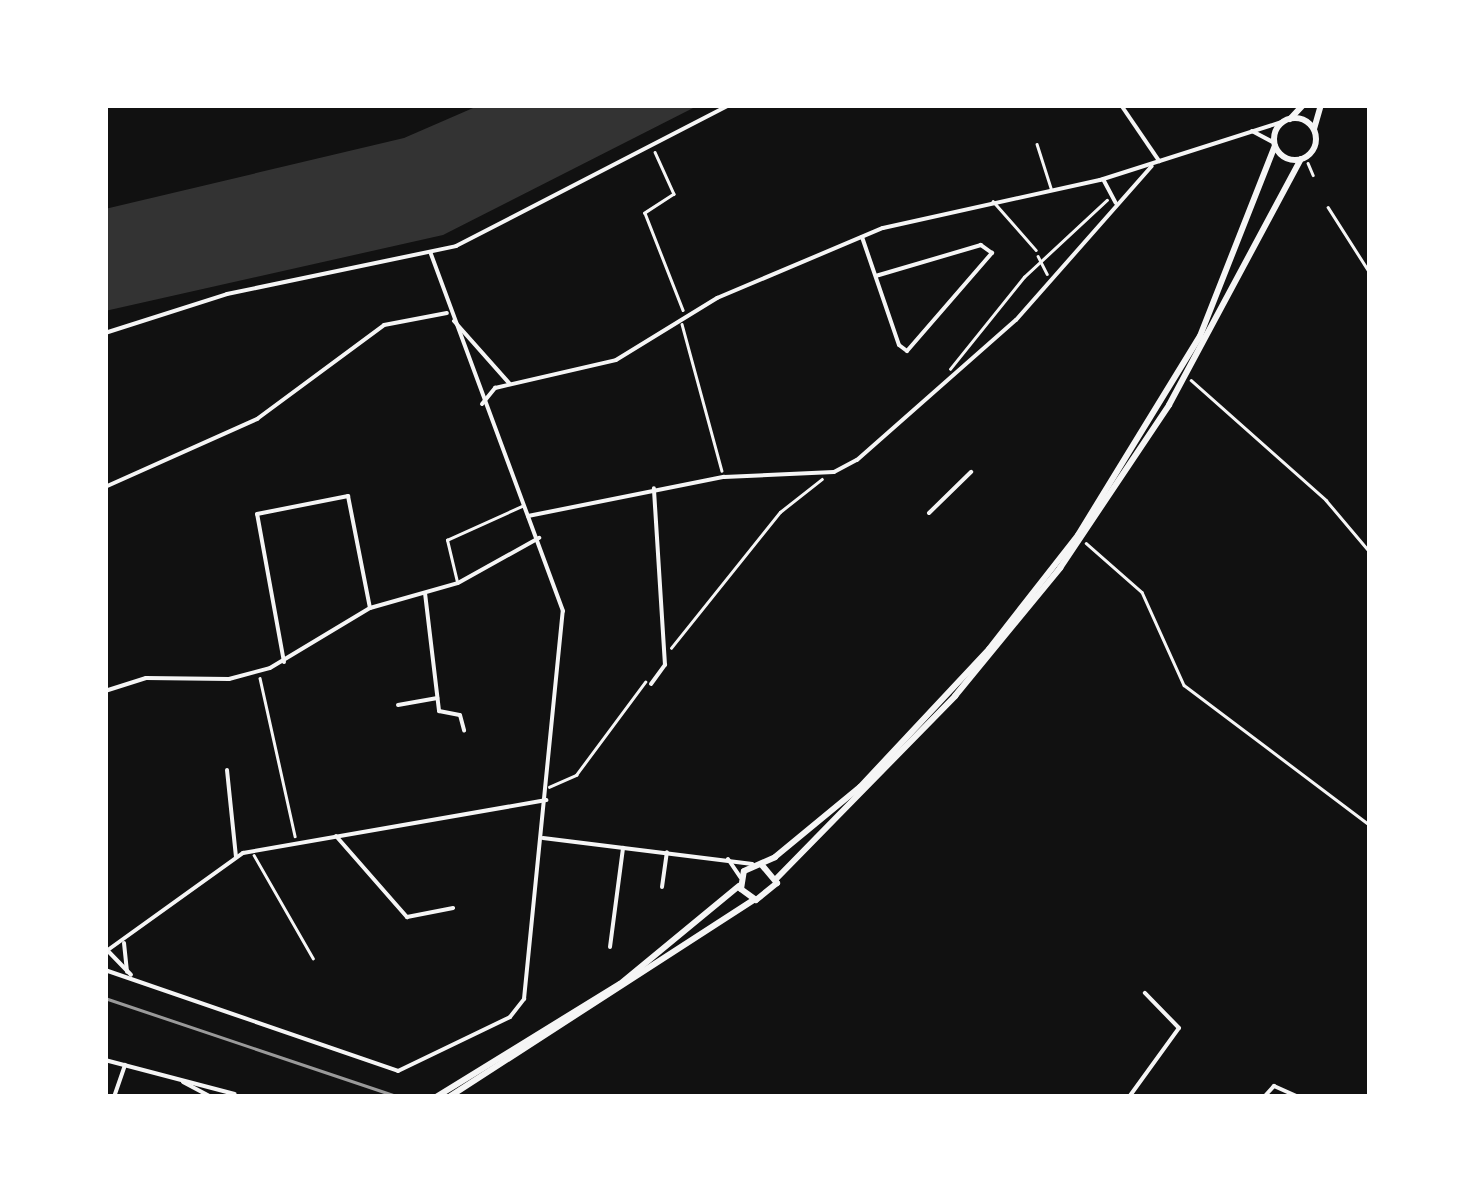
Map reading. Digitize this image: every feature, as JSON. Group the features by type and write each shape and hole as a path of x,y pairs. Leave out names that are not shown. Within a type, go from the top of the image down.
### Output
{"main road":[{"path":"449,1097 457,1088 620,984 906,741 1078,535 1200,336 1275,144 1287,120 1303,105"},
{"path":"436,1097 457,1088 754,900 770,896 776,879 956,696 1082,538 1186,376 1303,158 1321,105"},
{"path":"1287,120 1314,130"},
{"path":"1275,144 1303,158"},
{"path":"757,864 776,879"},
{"path":"740,882 754,900"},
{"path":"236,1096 260,1097"}],"street":[{"path":"105,332 227,294 431,254 652,148 728,105"},
{"path":"1121,105 1157,162"},
{"path":"1128,112 1132,105"},
{"path":"482,404 487,394 510,384 616,360 686,316 862,237 993,201 1103,179 1287,120"},
{"path":"1247,131 1275,144"},
{"path":"528,516 724,477 834,472 924,410 1157,162"},
{"path":"1103,179 1116,204"},
{"path":"862,237 899,345 910,350 992,253 981,244 876,276"},
{"path":"105,970 406,1070 522,1004 564,634 540,538 522,506 475,387 447,313 431,254"},
{"path":"105,487 258,419 384,326 447,313"},
{"path":"451,320 510,384"},
{"path":"475,387 487,394"},
{"path":"929,513 971,472"},
{"path":"651,684 665,654 654,488"},
{"path":"284,662 258,514 348,496 370,608"},
{"path":"105,691 146,678 259,672 284,662 370,608 458,583 540,538"},
{"path":"426,593 437,698 464,730"},
{"path":"398,705 437,698"},
{"path":"227,770 236,857"},
{"path":"135,978 106,951 236,857 296,842 546,800"},
{"path":"336,836 408,917 454,908"},
{"path":"542,838 724,856 757,864"},
{"path":"610,947 624,846"},
{"path":"662,887 668,851"},
{"path":"724,856 740,882"},
{"path":"124,941 127,972"},
{"path":"1129,1097 1180,1028 1145,993"},
{"path":"105,1060 236,1096"},
{"path":"114,1097 125,1065"},
{"path":"174,1078 212,1097"},
{"path":"1264,1097 1274,1086 1299,1097"}],"lane":[{"path":"1037,144 1052,189"},
{"path":"993,201 1036,250"},
{"path":"458,583 447,540 522,506"}],"path":[{"path":"652,148 674,194 645,213 686,316"},
{"path":"1303,158 1313,175"},
{"path":"946,373 1038,264 1108,194"},
{"path":"1328,207 1370,273"},
{"path":"1036,250 1038,264 1051,277"},
{"path":"679,320 724,477"},
{"path":"1186,376 1326,500 1370,552"},
{"path":"665,654 780,512 823,479"},
{"path":"1082,538 1142,592 1184,685 1370,825"},
{"path":"548,787 576,776 654,670"},
{"path":"259,672 296,842"},
{"path":"252,851 313,958"}],"shaded area":[{"path":"480,105 699,105 443,235 105,311 105,209 404,138"}],"railway":[{"path":"105,998 399,1097"}]}
